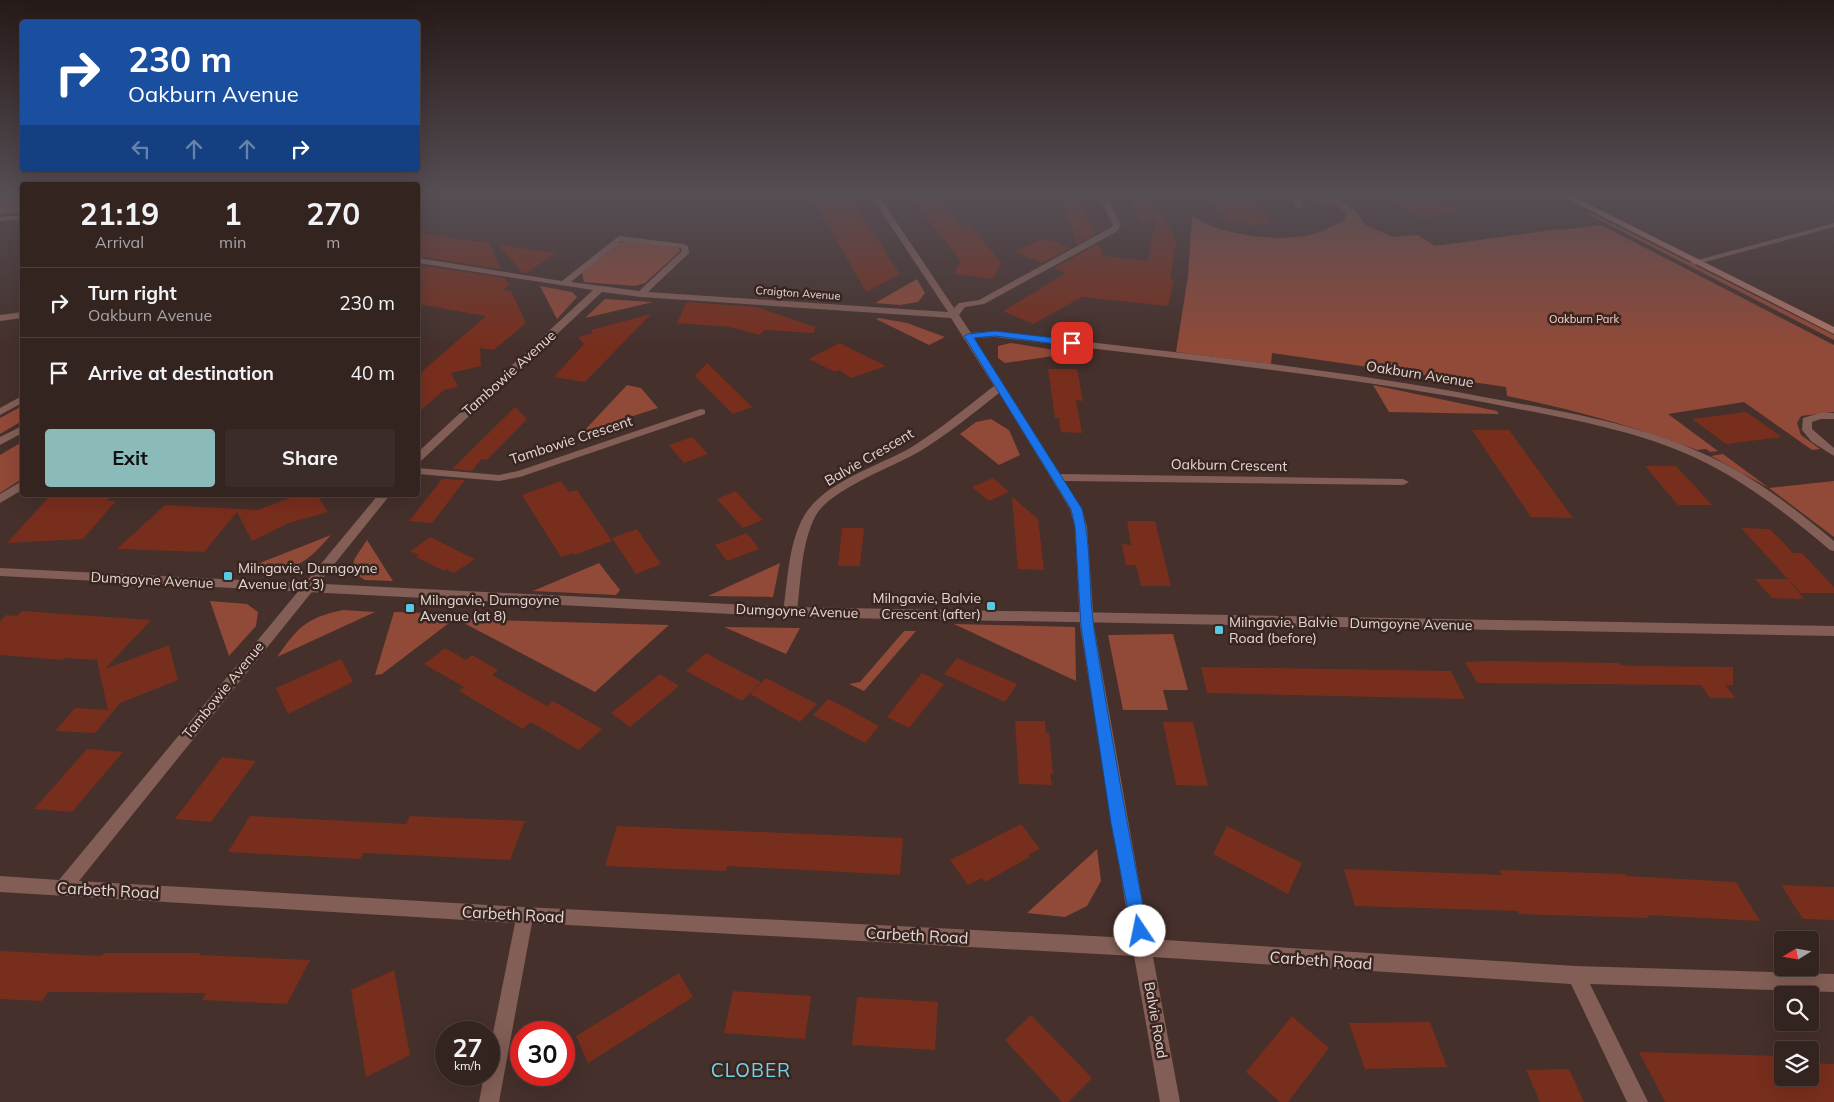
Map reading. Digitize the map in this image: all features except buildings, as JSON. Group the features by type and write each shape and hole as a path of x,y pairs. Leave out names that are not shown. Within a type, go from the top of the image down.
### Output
{"main road":[{"path":"1660,244 1834,331"}],"street":[{"path":"564,284 611,244"},
{"path":"641,294 686,252 684,246 671,244"},
{"name":"Balvie Road","path":"907,244 968,336 1076,509 1081,527 1086,618 1119,823 1144,948 1170,1102"},
{"path":"954,315 962,305 981,302 1088,244"},
{"path":"1694,262 1760,244"},
{"name":"Craigton Avenue","path":"420,260 564,284 641,294 954,315"},
{"name":"Tambowie Avenue","path":"420,456 600,289"},
{"path":"0,318 20,316"},
{"name":"Oakburn Avenue","path":"968,336 995,334 1427,388 1584,420 1636,433 1700,456 1762,491 1834,547"},
{"name":"Balvie Crescent","path":"790,612 806,522 816,506 847,486 907,454 941,432 1000,387"},
{"path":"0,412 20,400"},
{"name":"Tambowie Crescent","path":"420,471 499,478 520,474 701,412"},
{"path":"1834,416 1820,416 1808,420 1807,430 1816,440 1834,453"},
{"path":"0,442 20,430"},
{"name":"Oakburn Crescent","path":"1055,477 1403,482"},
{"path":"0,499 20,486"},
{"name":"Tambowie Avenue","path":"64,887 225,687 382,497"},
{"name":"Dumgoyne Avenue","path":"0,572 790,612 1834,631"},
{"name":"Carbeth Road","path":"0,884 525,915 991,938 1576,976 1834,983"},
{"path":"489,1102 525,915"},
{"path":"1576,976 1638,1102"}],"green space":[{"path":"614,244 658,244 679,248 680,251 645,283 635,286 584,282 582,273"},
{"name":"Oakburn Park","path":"1190,244 1433,244 1435,246 1639,244 1834,345 1834,412 1801,416 1797,423 1801,435 1820,449 1812,450 1744,402 1668,414 1718,451 1710,452 1706,449 1697,450 1603,419 1507,396 1506,387 1272,353 1271,364 1176,352 1188,276"},
{"path":"1647,244 1654,244 1834,335 1834,340"},
{"path":"917,279 925,293 918,302 900,305 875,303"},
{"path":"540,286 572,292 577,297 557,319"},
{"path":"605,299 653,302 585,318"},
{"path":"876,319 907,323 945,337 929,345"},
{"path":"1011,343 1074,353 1005,363 998,358 998,346"},
{"path":"627,385 641,388 658,408 583,432"},
{"path":"1373,385 1497,411 1499,414 1389,412"},
{"path":"20,407 20,422 0,434 0,418"},
{"path":"991,419 1009,430 1020,455 999,465 960,434 976,422"},
{"path":"20,443 20,480 0,493 0,455"},
{"path":"1723,454 1769,488 1711,456"},
{"path":"1834,481 1834,537 1769,488"},
{"path":"331,535 310,556 291,568 269,572 239,571"},
{"path":"367,540 393,581 365,580 351,571 355,558"},
{"path":"599,563 620,590 616,595 533,591"},
{"path":"780,563 773,597 708,596"},
{"path":"210,601 247,604 258,612 256,626 229,656"},
{"path":"343,610 375,612 277,657 291,638 304,625 320,616"},
{"path":"394,612 428,613 449,623 382,674 375,675"},
{"path":"456,619 669,625 595,692"},
{"path":"954,624 1075,627 1076,681"},
{"path":"724,627 800,628 786,654"},
{"path":"904,631 916,631 864,691 849,684 860,682"},
{"path":"1173,634 1188,690 1163,690 1168,710 1123,710 1108,635"},
{"path":"1097,849 1101,881 1087,906 1065,917 1027,913"}],"place":[{"name":"Milngavie, Dumgoyne Avenue (at 3)","path":"228,576"},
{"name":"Milngavie, Balvie Crescent (after)","path":"991,606"},
{"name":"Milngavie, Dumgoyne Avenue (at 8)","path":"410,608"},
{"name":"Milngavie, Balvie Road (before)","path":"1219,630"}],"district":[{"name":"CLOBER","path":"751,1070"}],"route":[{"path":"1072,343 995,334 968,336 1076,509 1081,527 1087,626 1119,823 1140,931"}]}
